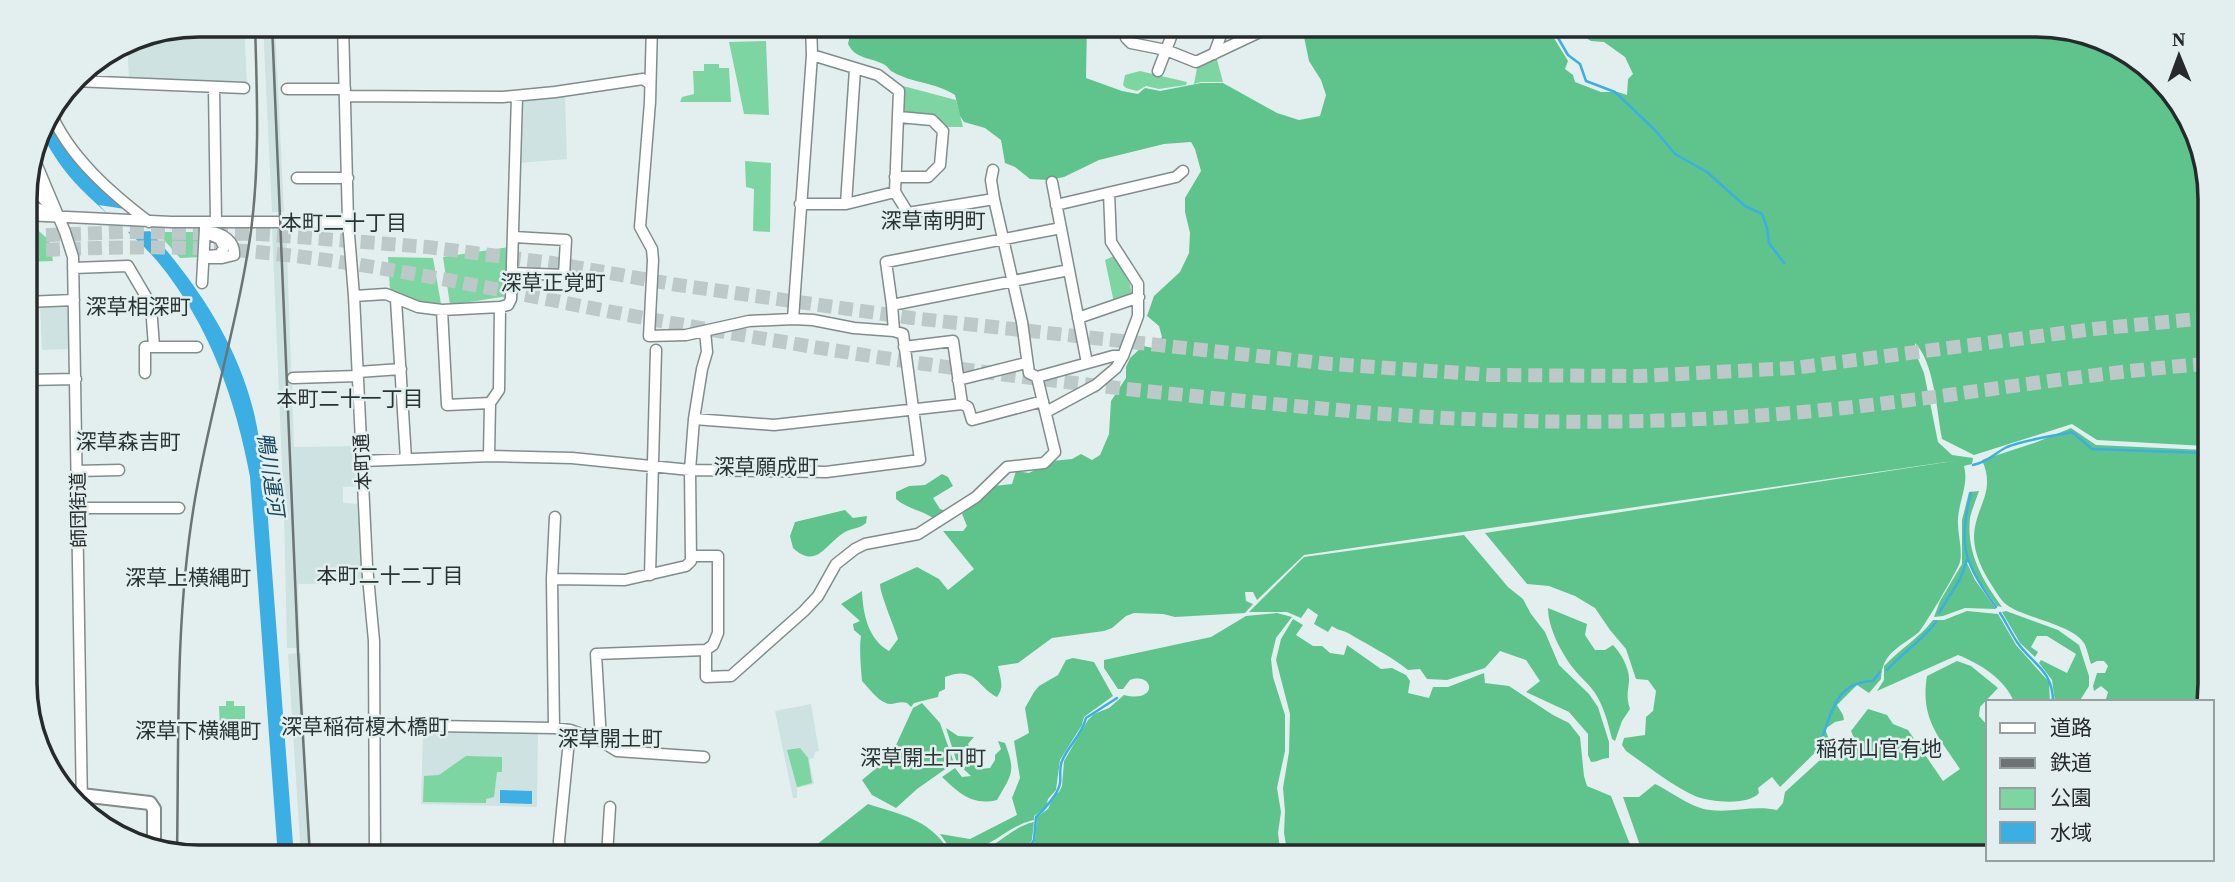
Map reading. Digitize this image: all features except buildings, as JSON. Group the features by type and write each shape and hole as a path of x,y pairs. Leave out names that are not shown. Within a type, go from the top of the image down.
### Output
{"main road":[{"path":"88,801 150,803 154,809 154,839"}],"street":[{"name":"本町通","path":"343,37 348,222 367,566 374,641 375,845"},
{"path":"362,461 489,456 572,458 690,470 826,472 920,460 902,334 793,319 749,321 686,335 649,336 653,260 652,249 640,226 652,37"},
{"path":"793,319 811,37"},
{"path":"1126,37 1131,44 1166,50 1196,62 1250,37"},
{"path":"1158,71 1170,37"},
{"path":"1214,54 1220,37"},
{"path":"812,55 878,75 899,91 895,192 908,213 994,199"},
{"path":"846,204 855,69"},
{"path":"287,89 517,96 643,79 650,84"},
{"path":"91,81 244,88"},
{"path":"202,284 204,250 210,227 215,88"},
{"path":"354,296 386,294 418,307 442,310 504,306 511,299 517,96"},
{"path":"895,177 928,177 940,164 943,131 932,120 899,117"},
{"path":"56,121 91,170 147,222"},
{"name":"師団街道","path":"39,170 71,248 73,268 82,795"},
{"path":"993,170 991,180 994,199 1022,322 1029,373 1037,377 1113,356 1123,356"},
{"path":"1056,205 1176,177 1183,171"},
{"path":"297,178 348,178"},
{"path":"1052,182 1087,363"},
{"name":"師団街道","path":"37,190 59,215"},
{"path":"800,204 846,204 895,192"},
{"path":"1046,412 1096,385 1116,368 1138,316 1138,284 1111,242 1109,193"},
{"path":"37,209 59,215"},
{"path":"37,215 210,227 348,222"},
{"path":"204,250 214,254 221,249 210,227"},
{"path":"894,331 886,262 1061,228"},
{"path":"512,273 564,275 566,240 514,237"},
{"path":"73,268 128,266 151,305 154,347"},
{"path":"892,305 1069,270"},
{"path":"1078,318 1139,297"},
{"path":"37,302 74,300"},
{"path":"397,300 406,459"},
{"path":"489,456 490,403 499,390 504,306"},
{"path":"442,310 447,405 490,403"},
{"path":"552,579 625,580 686,566 691,561 690,470 694,419 707,352 705,331"},
{"path":"904,347 953,341 962,404"},
{"path":"145,373 145,347 197,347"},
{"path":"650,575 656,349"},
{"path":"958,380 1026,363"},
{"path":"293,378 401,369"},
{"path":"706,650 706,677 731,676 804,611 818,596 836,564 855,549 865,544 918,534 976,497 1007,467 1050,460 1055,452 1037,377"},
{"path":"37,380 76,379"},
{"path":"694,419 774,425 962,404 968,407 972,420 1043,401"},
{"path":"77,471 119,470"},
{"path":"78,508 179,508"},
{"path":"554,728 552,579 555,517"},
{"path":"600,741 596,654 706,650 713,645 718,633 718,556 691,556"},
{"path":"373,725 554,728 570,730 600,741 617,751 704,757"},
{"path":"559,845 570,730"},
{"path":"610,807 610,845"}],"shaded area":[{"path":"188,37 245,37 247,84 129,80 128,53 146,45"},
{"path":"264,37 276,37 284,212 272,212"},
{"path":"565,94 567,159 520,163 521,99"},
{"path":"272,227 286,227 294,447 358,446 359,486 343,487 343,503 360,504 362,583 298,584 300,648 287,648"},
{"path":"67,303 69,349 42,350 40,304"},
{"path":"301,653 311,845 300,845 288,654"},
{"path":"811,704 819,751 815,752 814,758 809,759 814,784 797,788 797,798 793,798 775,711"},
{"path":"423,730 538,732 537,807 421,804"}],"green space":[{"path":"849,37 1087,37 1086,78 1138,94 1145,88 1160,91 1201,83 1223,83 1277,113 1299,120 1320,116 1326,95 1321,80 1309,61 1304,37 1553,37 1568,61 1565,69 1573,75 1575,82 1601,92 1627,95 1628,79 1633,74 1625,57 1604,42 1591,41 1584,37 2037,37 2058,38 2089,45 2108,53 2143,77 2144,91 2158,92 2182,127 2193,157 2198,198 2198,446 2097,440 2072,424 1974,455 1942,439 1931,375 1927,362 1915,343 1938,442 1952,455 1973,458 1972,464 1964,466 1965,479 1958,519 1960,562 1922,628 1889,656 1881,679 1869,693 1857,685 1837,705 1844,720 1825,729 1829,739 1780,787 1772,777 1758,788 1759,793 1746,800 1719,801 1695,796 1626,751 1622,745 1624,738 1645,735 1646,717 1653,711 1656,691 1648,680 1636,679 1626,649 1595,608 1575,596 1549,586 1527,584 1485,533 1960,460 1304,555 1257,600 1253,592 1245,592 1246,601 1253,604 1245,613 1175,617 1134,613 1104,631 1052,638 1018,663 998,666 1001,686 997,697 970,675 955,674 945,677 945,689 939,692 938,697 914,703 911,707 905,702 890,704 882,701 862,681 861,636 854,630 853,624 860,621 841,604 862,591 871,633 889,651 898,639 880,584 917,567 939,579 948,590 974,569 943,531 963,531 967,526 962,514 994,486 1012,484 1016,471 1029,473 1052,461 1072,459 1081,454 1092,460 1100,455 1109,434 1111,401 1126,378 1126,367 1130,358 1143,346 1153,348 1162,337 1159,326 1147,316 1154,296 1180,272 1189,253 1190,233 1185,198 1201,171 1191,142 1164,144 1099,160 1064,177 1030,179 1005,163 1001,140 985,128 964,122 955,95 939,87 900,76 880,62 864,58 851,49 848,44"},
{"path":"766,41 769,115 744,114 729,42"},
{"path":"1216,56 1223,82 1194,84 1198,63"},
{"path":"704,64 719,64 719,68 729,68 731,102 680,102 682,97 694,94 693,71 704,71"},
{"path":"1140,71 1187,82 1186,85 1159,89 1146,86 1137,91 1123,85 1125,75"},
{"path":"903,86 956,100 963,127 946,127 934,115 906,113 903,108"},
{"path":"745,161 771,163 770,232 753,231 754,189 746,187"},
{"path":"37,229 49,240 53,261 37,262"},
{"path":"157,232 202,232 202,257 180,258"},
{"path":"509,247 508,296 450,305 443,257"},
{"path":"1114,256 1130,284 1132,297 1114,303 1105,260"},
{"path":"388,257 433,258 441,304 414,303 390,290"},
{"path":"2071,428 2096,445 2198,450 2197,700 2103,700 2108,692 2101,686 2094,691 2093,686 2097,673 2105,673 2108,666 2104,661 2091,664 2085,645 2078,636 2007,605 1988,579 1982,568 1974,538 1987,482 1982,460"},
{"path":"942,474 948,477 953,486 933,498 940,509 946,511 934,519 896,499 896,492 909,486 925,485"},
{"path":"1979,491 1970,518 1973,555 1982,577 2002,607 1997,606 1978,580 1968,559 1966,561 1975,580 1996,609 1965,608 1934,617 1940,601 1962,564 1962,520 1969,492"},
{"path":"845,510 853,518 867,516 866,523 845,532 815,556 801,554 793,548 790,536 795,522"},
{"path":"1464,535 1508,587 1523,599 1545,632 1559,665 1589,694 1598,707 1609,742 1609,758 1591,762 1588,755 1588,734 1569,712 1526,692 1540,681 1526,660 1500,651 1485,668 1447,680 1427,679 1420,669 1408,670 1348,633 1332,626 1328,632 1314,624 1318,615 1308,608 1301,618 1287,612 1249,612 1304,557"},
{"path":"1548,608 1587,624 1585,635 1595,650 1605,650 1613,645 1619,652 1629,676 1630,709 1622,721 1615,741 1598,698 1573,668 1560,647 1550,624"},
{"path":"1967,611 1998,614 2016,645 2049,682 2050,700 2013,700 2005,686 1991,673 1958,655 1877,691 1884,680 1884,666 1933,620 1944,620"},
{"path":"2006,611 2058,630 2079,645 2089,676 2089,686 2080,700 2055,700 2052,680 2039,663 2041,660 2067,673 2076,654 2047,636 2037,636 2031,647 2038,652 2035,657 2020,643 2002,612"},
{"path":"1277,613 1292,617 1276,638 1271,659 1273,677 1285,715 1285,751 1277,788 1281,812 1280,845 1033,845 1037,817 1048,809 1054,795 1059,792 1064,761 1088,720 1094,714 1109,708 1124,695 1135,697 1148,692 1148,683 1138,678 1130,680 1123,689 1118,689 1104,668 1104,660 1211,637 1246,616"},
{"path":"1293,619 1303,625 1296,635 1313,646 1322,646 1330,653 1344,655 1347,645 1381,669 1392,668 1406,675 1410,681 1408,693 1429,698 1433,687 1448,687 1484,673 1485,683 1509,686 1569,723 1580,737 1587,786 1611,796 1630,845 1286,845 1283,788 1289,752 1290,714 1276,660 1281,639"},
{"path":"1073,658 1094,662 1113,696 1084,717 1082,725 1060,760 1056,790 1048,799 1046,807 1034,816 1034,820 984,845 948,845 940,834 970,839 1017,815 1012,798 1020,778 1014,741 1029,733 1025,708 1034,692 1058,675 1066,660"},
{"path":"1957,661 1971,666 1998,688 1980,707 1979,716 1986,724 1986,845 1640,845 1623,797 1639,797 1655,784 1703,809 1777,810 1783,803 1785,792 1831,750 1840,746 1849,749 1856,743 1851,731 1868,709 1887,715 1893,724 1908,730 1943,781 1960,769 1938,736 1929,715 1926,704 1927,676"},
{"path":"226,701 234,701 234,706 245,706 245,728 228,728 228,734 220,734 219,706 226,706"},
{"path":"922,703 940,723 954,763 917,789 896,808 872,795 862,780 891,756 913,708"},
{"path":"946,728 958,736 974,737 968,744 979,769 990,768 995,755 1001,749 998,741 1005,743 1011,773 997,800 973,800 960,793 942,777 955,768 962,777 971,776 957,763"},
{"path":"800,748 808,758 812,783 797,787 787,750"},
{"path":"466,756 502,757 502,772 497,772 494,797 486,799 486,803 423,802 424,776 439,775"},
{"path":"868,804 922,824 945,845 816,845"},
{"path":"1034,822 1029,845 992,845"}],"water":[{"path":"54,125 173,258 221,329 239,368 253,409 264,467 293,845 277,845 250,477 228,391 206,337 176,286 149,252 74,182 47,143"},
{"path":"500,790 532,791 532,804 500,803"}],"pier":[{"path":"99,205 131,210 154,231 125,232"}],"waterway":[{"path":"1558,37 1568,55 1580,64 1586,81 1615,92 1655,130 1675,154 1707,172 1745,206 1762,214 1769,243 1784,263"},
{"path":"1973,465 2014,445 2072,432 2092,449 2198,453"},
{"path":"1971,493 1965,527 1967,554 1977,578 1996,607"},
{"path":"1939,613 1960,579 1967,560"},
{"path":"2000,613 2017,642 2046,675 2053,700"},
{"path":"1887,670 1936,622"},
{"path":"1821,741 1837,700 1851,687 1873,681 1880,672"},
{"path":"1031,845 1036,817 1057,792 1062,761 1086,718 1117,698"}],"tunnel":[{"path":"37,236 124,232 259,234 428,247 552,263 678,285 912,318 1331,364 1490,375 1640,376 1794,368 2094,329 2198,319"},
{"path":"37,251 170,248 294,256 404,272 700,328 926,364 1201,397 1394,415 1507,421 1734,417 1842,408 2102,374 2198,365"}],"railway":[{"path":"177,843 179,679 188,549 200,471 239,300 251,231 257,154 255,37"},
{"path":"273,37 298,651 309,845"}],"district":[{"name":"深草南明町","path":"933,220"},
{"name":"本町二十丁目","path":"344,222"},
{"name":"深草正覚町","path":"553,282"},
{"name":"深草相深町","path":"138,306"},
{"name":"本町二十一丁目","path":"350,398"},
{"name":"深草森吉町","path":"128,441"},
{"name":"深草願成町","path":"766,466"},
{"name":"本町二十二丁目","path":"390,575"},
{"name":"深草上横縄町","path":"188,577"},
{"name":"深草稲荷榎木橋町","path":"365,726"},
{"name":"深草下横縄町","path":"198,730"},
{"name":"深草開土町","path":"610,738"},
{"name":"稲荷山官有地","path":"1879,748"},
{"name":"深草開土口町","path":"923,757"}],"water label":[{"name":"鴨川運河","path":"271,474"}]}
